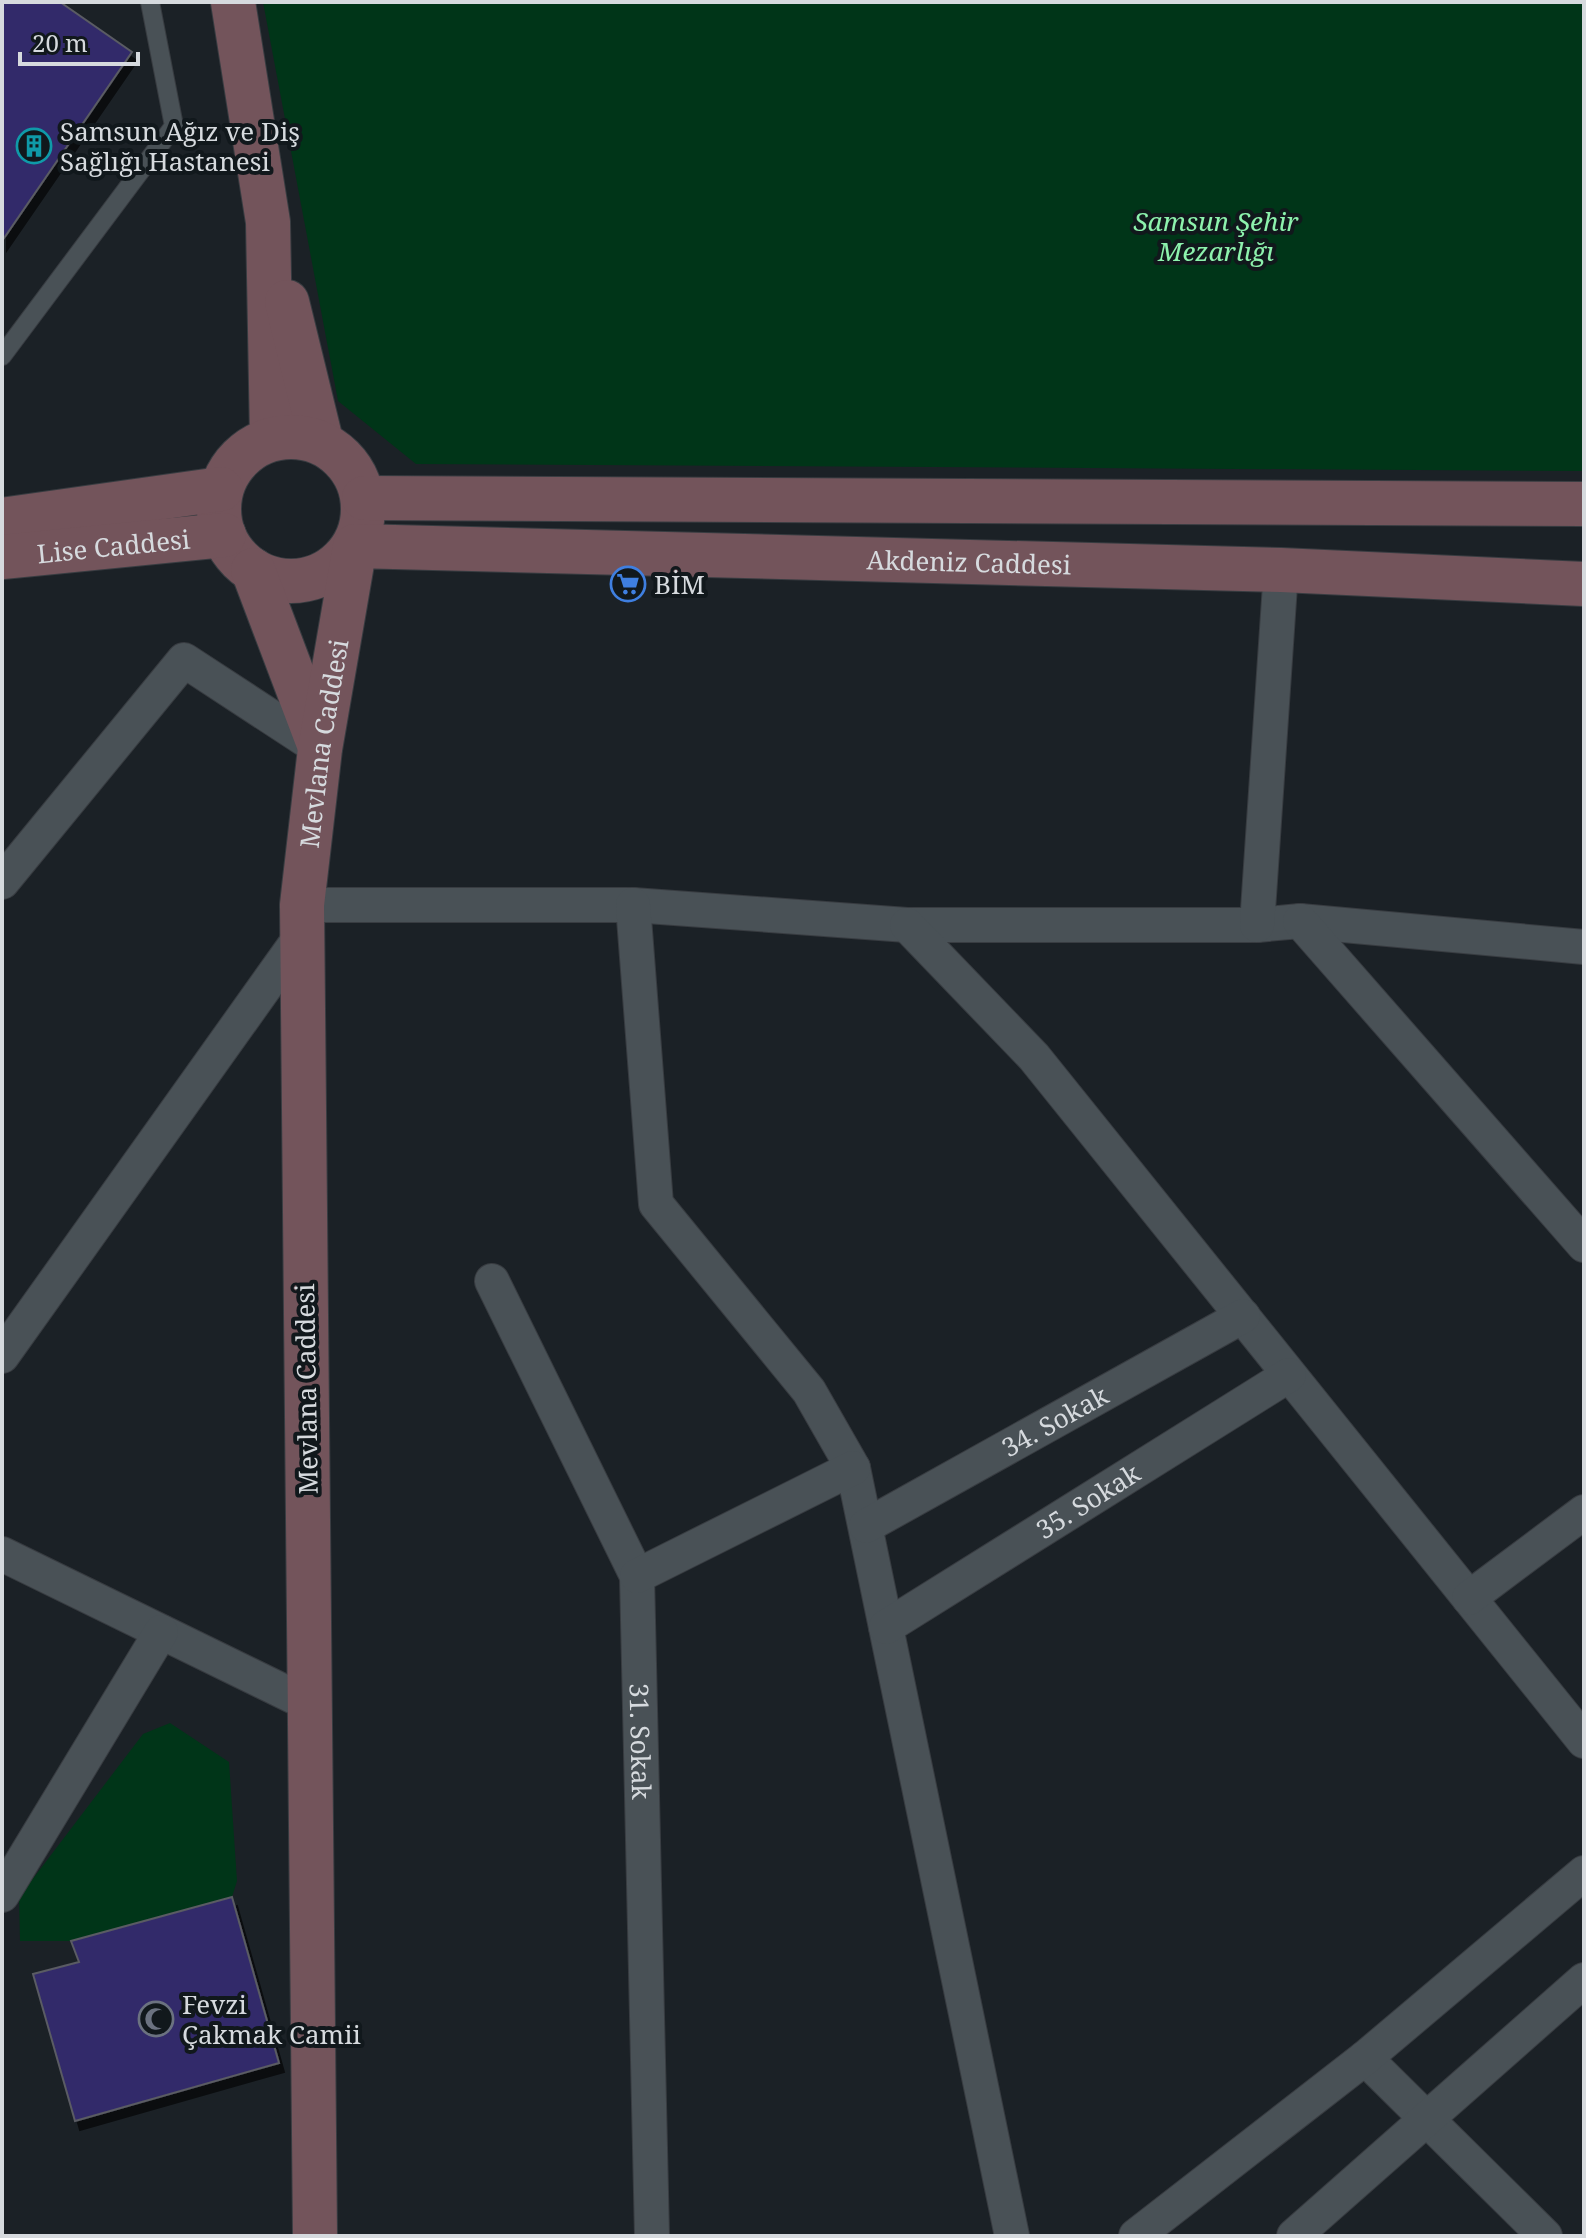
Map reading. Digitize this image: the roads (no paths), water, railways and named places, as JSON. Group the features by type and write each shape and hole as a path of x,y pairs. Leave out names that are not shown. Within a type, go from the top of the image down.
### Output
{"main road":[{"path":"233,2 268,222 321,441"},
{"path":"268,222 272,438"},
{"path":"297,436 321,441 342,455 364,498 363,523 355,546 340,564 320,576 297,582 274,579 253,570 235,555 224,535 219,512 221,489 232,466 250,449 272,438 297,436"},
{"name":"Lise Caddesi","path":"2,520 221,489"},
{"path":"364,498 1584,504"},
{"name":"Lise Caddesi","path":"2,557 224,535"},
{"name":"Akdeniz Caddesi","path":"355,546 1281,570 1584,584"},
{"name":"Mevlana Caddesi","path":"315,2236 302,920 320,749 355,546"},
{"path":"253,570 320,749"}],"street":[{"path":"1257,925 1281,570"},
{"path":"2,882 184,660 320,749"},
{"path":"633,905 656,1204 809,1391 853,1468 1012,2236"},
{"path":"2,1356 302,920 633,905 907,925 1257,925 1300,921 1584,947"},
{"path":"1300,921 1584,1245"},
{"path":"907,925 1034,1057 1584,1741"},
{"name":"31. Sokak","path":"492,1281 637,1576 652,2236"},
{"name":"34. Sokak","path":"866,1526 1243,1316"},
{"name":"35. Sokak","path":"886,1627 1289,1375"},
{"path":"637,1576 853,1468"},
{"path":"1469,1598 1584,1512"},
{"path":"2,1554 309,1704"},
{"path":"2,1895 161,1632"},
{"path":"1136,2236 1365,2058 1584,1873"},
{"path":"1294,2236 1584,1980"},
{"path":"1365,2058 1545,2236"}],"lane":[{"path":"2,356 174,126 150,2"}],"place":[{"name":"Samsun Ağız ve Diş Sağlığı Hastanesi","path":"34,146"},
{"name":"BİM","path":"628,584"},
{"name":"Fevzi Çakmak Camii","path":"156,2019"}],"park label":[{"name":"Samsun Şehir Mezarlığı","path":"1216,236"}]}
